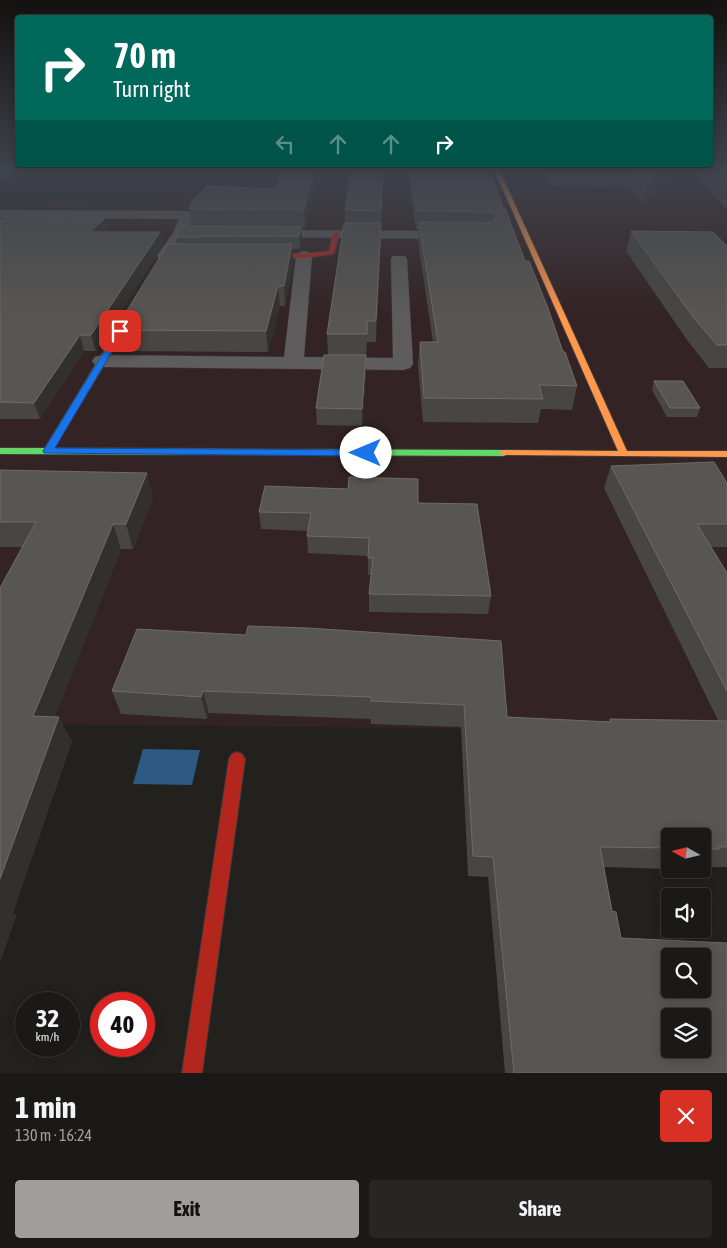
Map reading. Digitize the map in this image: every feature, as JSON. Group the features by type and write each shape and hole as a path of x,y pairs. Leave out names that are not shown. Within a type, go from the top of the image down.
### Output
{"street":[{"path":"167,259 187,217"},
{"path":"517,217 624,454"},
{"path":"180,233 229,233"},
{"path":"248,234 475,236"},
{"path":"249,256 304,256 332,253 336,234"},
{"path":"293,363 304,256"},
{"path":"102,361 403,364 399,259"},
{"path":"48,451 141,296"},
{"path":"0,451 727,454"},
{"path":"192,1073 237,759"}],"shaded area":[{"path":"0,217 727,217 727,731 0,724"}],"water":[{"path":"143,749 200,750 192,785 133,784"}],"building":[{"path":"496,217 508,217 525,261 529,261 577,386 539,385 543,399 424,398 420,342 438,342 419,222 487,223 494,221"},
{"path":"2,219 104,219 90,232 160,232 91,335 80,335 34,403 0,402 0,221"},
{"path":"344,223 381,223 376,321 367,321 367,334 327,334"},
{"path":"184,226 301,227 299,236 176,237"},
{"path":"631,231 713,232 727,246 727,345 717,345 694,318"},
{"path":"168,244 292,244 284,286 278,286 266,331 115,330"},
{"path":"324,355 366,355 362,409 316,408"},
{"path":"654,381 683,381 700,408 670,408"},
{"path":"714,462 727,483 727,524 697,524 727,573 727,691 611,466"},
{"path":"0,470 147,473 126,524 113,524 33,716 59,717 0,879 0,588 36,522 0,522"},
{"path":"349,477 418,479 418,503 477,504 491,596 369,594 373,558 368,558 369,538 307,536 311,513 259,512 265,486 348,489"},
{"path":"248,626 308,628 501,641 507,717 611,722 610,719 727,721 727,847 711,849 711,828 661,828 661,848 600,847 612,911 616,912 621,938 727,943 727,1073 514,1073 493,857 473,856 464,705 371,701 371,697 203,691 201,697 112,691 137,629 246,635"}],"traffic: fast":[{"path":"48,451 136,305"},
{"path":"0,451 504,453"}],"traffic: slow":[{"path":"518,217 624,454"},
{"path":"504,453 727,454"}],"traffic: jam":[{"path":"257,256 304,256 332,253 336,234"},
{"path":"192,1073 237,759"}],"route":[{"path":"120,331 48,451 366,453"}]}
